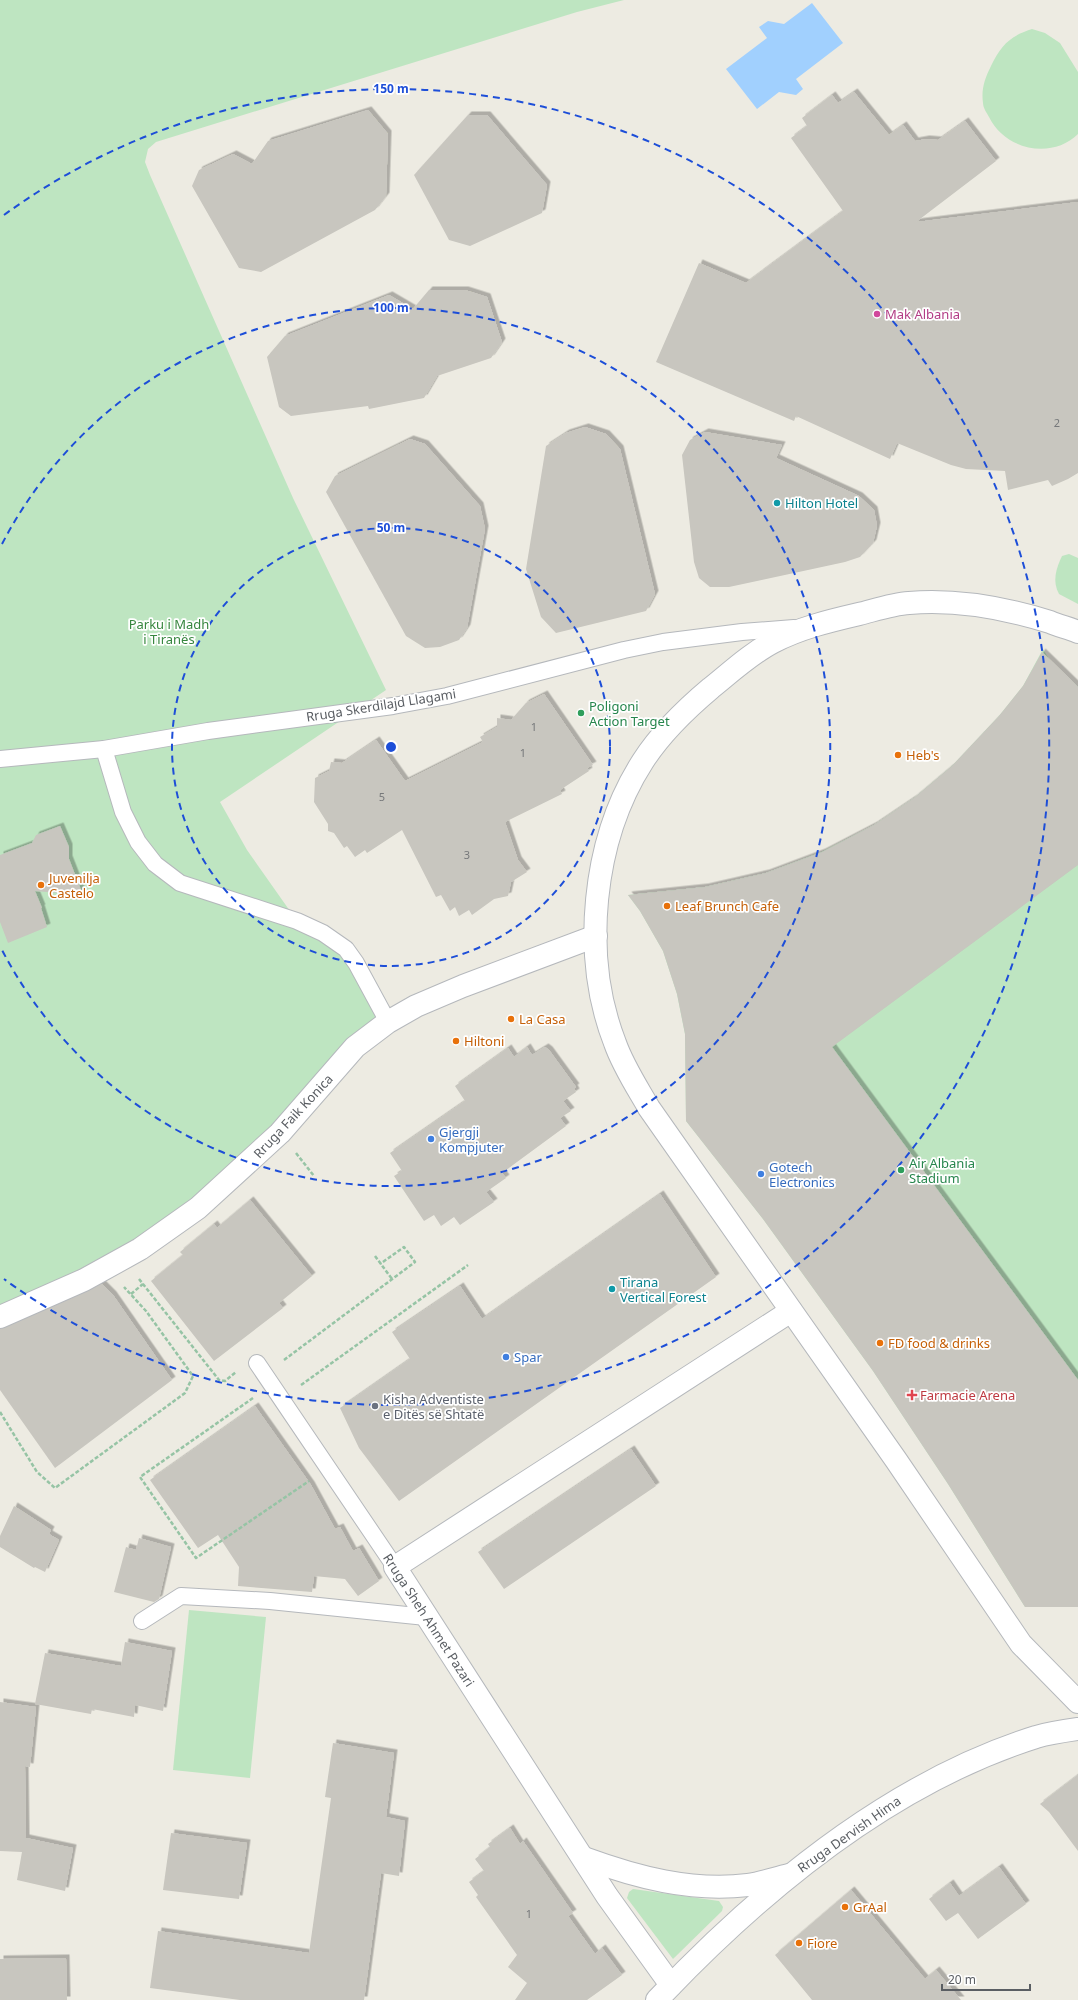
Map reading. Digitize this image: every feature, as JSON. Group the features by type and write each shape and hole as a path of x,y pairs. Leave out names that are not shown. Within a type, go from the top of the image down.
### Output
{"street":[{"path":"1078,632 1021,613 965,604 909,603 807,627 772,643 748,657 678,718 645,758 621,802 603,856 598,894 596,936 602,998 615,1044 630,1077 669,1139 896,1460 1021,1644 1078,1702"},
{"name":"Rruga Faik Konica","path":"0,1317 84,1280 167,1231 198,1208 280,1133 355,1047 388,1022 416,1006 463,986 596,936"},
{"path":"395,1567 791,1311"},
{"name":"Rruga Sheh Ahmet Pazari","path":"395,1567 426,1617 584,1858 664,1992"},
{"name":"Rruga Dervish Hima","path":"664,1992 730,1927 794,1874 836,1841 903,1796 946,1772 1038,1736 1078,1729"},
{"path":"584,1858 647,1878 685,1885 748,1885 794,1874"}],"lane":[{"name":"Rruga Skerdilajd Llagami","path":"0,758 104,749 208,731 428,700 662,642 742,632 807,627"},
{"path":"104,749 123,812 138,842 156,864 180,883 297,921 323,933 346,949 356,963 388,1022"},
{"name":"Rruga Sheh Ahmet Pazari","path":"265,1374 395,1567"},
{"path":"142,1621 181,1596 270,1601 426,1617"}],"path":[{"path":"329,1468 196,1558 140,1476 265,1374 415,1262 404,1247 380,1264"},
{"path":"374,1256 392,1279"},
{"path":"282,1398 468,1265"},
{"path":"131,1294 143,1284 219,1380 225,1381 230,1377"},
{"path":"0,1412 37,1472 55,1488 185,1393 193,1376 146,1311 122,1286"}],"green space":[{"name":"Parku i Madh i Tiranës","path":"0,0 624,0 577,12 156,142 148,149 145,162 150,175 293,498 386,690 220,802 247,850 297,921 346,949 388,1022 198,1208 0,1317"},
{"path":"1032,29 1045,33 1060,43 1078,72 1078,134 1067,142 1055,147 1043,149 1030,148 1017,144 1006,137 996,128 983,105 985,79 999,52 1012,38"},
{"path":"1069,554 1078,558 1078,604 1059,594 1055,580 1062,556"},
{"name":"Air Albania Stadium","path":"1043,649 1051,662 1078,687 1078,1607 1025,1607 948,1484 873,1371 763,1219 686,1121 685,1034 677,994 663,951 640,911 628,895 705,887 766,873 821,852 874,825 914,798 952,766 999,716 1023,686"},
{"path":"189,1610 266,1617 250,1778 173,1770"},
{"path":"633,1889 719,1901 723,1907 722,1911 673,1959 627,1898 629,1892"}],"water":[{"path":"812,3 843,43 796,79 803,89 796,95 779,92 757,109 726,69 767,38 759,27 768,21 784,24"}],"building":[{"name":"Mak Albania","path":"854,92 889,135 903,125 915,141 926,139 938,140 965,121 996,161 916,222 1078,202 1078,473 1068,479 1052,486 1048,480 1008,490 1005,471 966,469 951,465 897,443 890,459 796,416 794,421 656,362 699,263 746,283 843,211 791,138 807,126 802,118 832,95 838,103"},
{"path":"368,110 388,134 386,196 375,210 261,272 239,268 192,186 199,170 233,154 252,164 268,141"},
{"path":"468,115 487,115 547,185 542,213 470,246 449,240 414,175"},
{"path":"429,290 465,290 487,297 502,342 491,358 437,376 424,398 369,409 368,406 291,416 279,407 267,357 285,336 389,295 413,309"},
{"path":"585,427 606,434 620,449 655,594 646,611 556,633 541,617 526,569 546,446 566,433"},
{"name":"Hilton Hotel","path":"705,432 782,445 776,458 859,496 874,510 877,526 873,543 860,557 845,562 729,587 710,587 699,578 694,562 682,455 690,440"},
{"path":"410,439 425,444 480,506 485,529 467,628 459,640 440,647 425,648 406,636 326,492 335,476"},
{"name":"Air Albania Stadium","path":"1042,652 1078,687 1078,865 832,1047 1078,1380 1078,1607 1025,1607 948,1484 873,1371 763,1219 686,1121 685,1034 677,994 663,951 640,911 628,895 705,887 766,873 822,852 874,825 914,798 952,766 999,716 1023,686"},
{"path":"544,694 593,765 587,768 589,771 560,790 562,794 505,822 518,860 527,872 511,882 508,896 494,899 472,915 469,910 459,916 455,907 450,911 441,895 436,897 402,830 367,853 365,850 355,857 347,846 344,848 334,833 328,831 328,824 314,802 315,778 329,771 331,762 342,763 376,740 405,781 483,742 480,737 497,727 497,718 511,720 526,703"},
{"name":"Juvenilja Castelo","path":"60,826 69,847 69,859 83,895 35,891 42,908 47,927 8,943 0,922 0,855 32,843 36,835"},
{"path":"527,1047 532,1055 545,1047 549,1050 576,1087 574,1088 576,1092 563,1101 571,1111 560,1118 566,1126 502,1173 506,1178 486,1192 494,1202 460,1225 454,1217 441,1226 434,1215 424,1221 394,1176 402,1171 390,1153 465,1101 455,1086 508,1048 514,1057"},
{"path":"660,1194 716,1277 399,1501 359,1448 340,1408 410,1359 392,1332 460,1286 482,1319"},
{"path":"250,1200 312,1276 279,1303 283,1308 214,1361 151,1281 183,1255 180,1252 214,1224 217,1228"},
{"path":"102,1284 113,1295 172,1380 55,1468 0,1390 0,1329"},
{"path":"255,1406 311,1485 335,1529 340,1527 353,1551 359,1548 379,1581 358,1596 345,1579 314,1576 312,1592 238,1586 239,1567 218,1535 198,1548 150,1480"},
{"path":"631,1449 656,1486 504,1589 478,1552"},
{"path":"14,1506 51,1530 49,1534 59,1540 45,1572 35,1567 34,1568 0,1547 0,1536"},
{"path":"139,1538 171,1547 159,1599 154,1602 114,1592 126,1547 136,1550"},
{"path":"125,1642 172,1651 163,1711 135,1705 134,1717 92,1709 91,1714 35,1704 45,1653 121,1666"},
{"path":"0,1702 36,1707 30,1767 25,1766 26,1838 73,1848 65,1891 17,1880 22,1852 0,1851"},
{"path":"333,1743 394,1753 386,1817 405,1821 399,1876 381,1873 364,2000 240,2000 150,1988 158,1931 309,1953 331,1798 325,1797"},
{"path":"1078,1775 1078,1851 1049,1812 1040,1804"},
{"path":"510,1828 520,1844 523,1841 573,1913 568,1916 595,1954 602,1948 622,1975 587,2000 515,2000 527,1983 508,1967 517,1955 476,1897 478,1895 469,1882 484,1871 475,1859 490,1847 488,1844"},
{"path":"171,1833 247,1843 239,1899 163,1890"},
{"path":"999,1867 1026,1904 978,1939 958,1913 946,1921 929,1899 950,1883 959,1896"},
{"path":"851,1890 925,1979 936,1970 961,2000 812,2000 775,1955"},
{"path":"66,1958 67,2000 0,2000 0,1959"}],"place":[{"name":"Mak Albania","path":"877,314"},
{"name":"Hilton Hotel","path":"777,503"},
{"name":"Poligoni Action Target","path":"581,713"},
{"name":"Heb's","path":"898,755"},
{"name":"Juvenilja Castelo","path":"41,885"},
{"name":"Leaf Brunch Cafe","path":"667,906"},
{"name":"La Casa","path":"511,1019"},
{"name":"Hiltoni","path":"456,1041"},
{"name":"Gjergji Kompjuter","path":"431,1139"},
{"name":"Air Albania Stadium","path":"901,1170"},
{"name":"Gotech Electronics","path":"761,1174"},
{"name":"Tirana Vertical Forest","path":"612,1289"},
{"name":"FD food & drinks","path":"880,1343"},
{"name":"Spar","path":"506,1357"},
{"name":"Farmacie Arena","path":"912,1395"},
{"name":"Kisha Adventiste e Ditës së Shtatë","path":"375,1406"},
{"name":"GrAal","path":"845,1907"},
{"name":"Fiore","path":"799,1943"}]}
